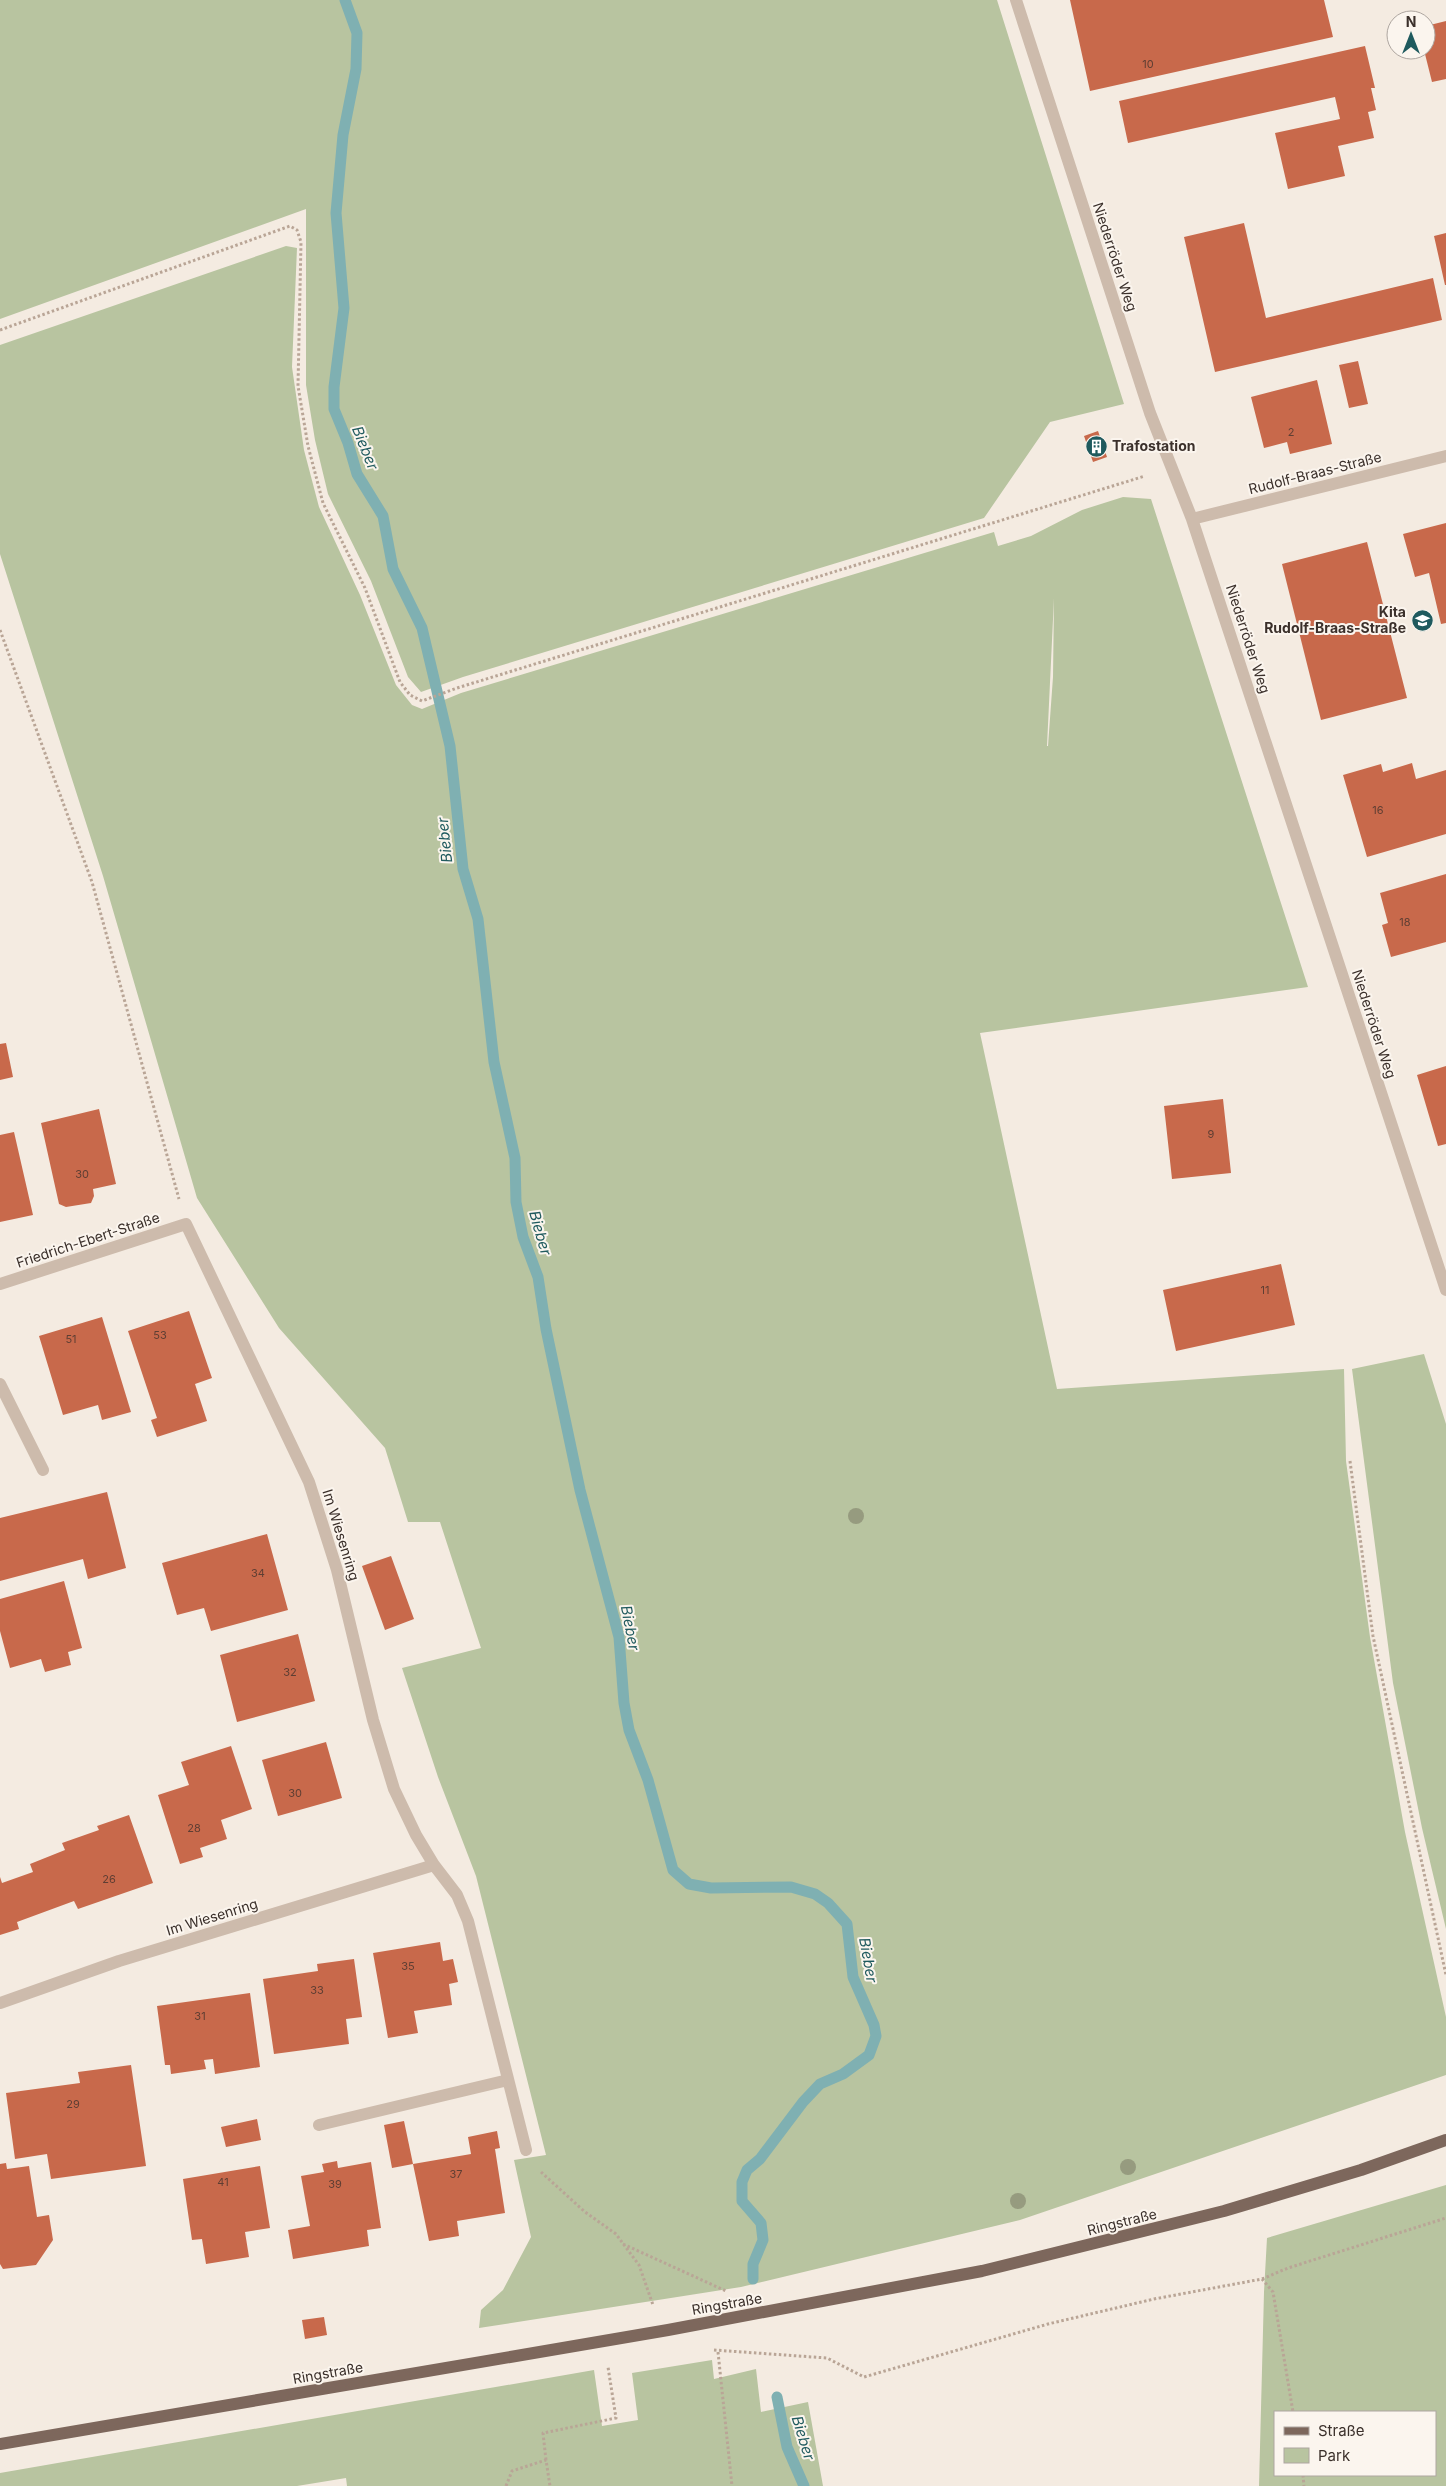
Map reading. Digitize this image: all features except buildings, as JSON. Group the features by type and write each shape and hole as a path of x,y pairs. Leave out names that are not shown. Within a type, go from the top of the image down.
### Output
{"main road":[{"name":"Ringstraße","path":"0,2444 606,2341 852,2297 982,2271 1224,2212 1361,2170 1446,2140"}],"street":[{"name":"Niederröder Weg","path":"1016,0 1150,413 1192,519 1446,1290"},
{"name":"Rudolf-Braas-Straße","path":"1192,519 1446,456"},
{"name":"Friedrich-Ebert-Straße","path":"0,1284 186,1224"},
{"name":"Im Wiesenring","path":"186,1224 309,1482 337,1570 384,1758 394,1789 434,1866 457,1896 468,1921 526,2150"},
{"path":"0,1384 43,1470"},
{"name":"Im Wiesenring","path":"0,2003 119,1961 434,1866"},
{"path":"319,2125 508,2080"}],"path":[{"path":"0,330 290,226 297,230 301,242 298,386 308,446 323,503 365,588 400,682 410,695 422,701 457,688 1172,468"},
{"path":"0,630 92,882 186,1224"},
{"path":"1350,1461 1373,1636 1446,1975"},
{"path":"526,2150 539,2170 562,2192 616,2234 639,2265 655,2310"},
{"path":"732,2486 718,2352 827,2358 864,2377 1048,2324 1154,2299 1262,2279 1288,2268 1446,2218"},
{"path":"622,2244 704,2279 732,2294"},
{"path":"1262,2279 1272,2292 1293,2411"},
{"path":"550,2486 543,2433 616,2418 606,2341"},
{"path":"506,2486 512,2471 546,2460"}],"green space":[{"path":"0,0 997,0 1124,404 1050,422 984,518 463,677 421,692 408,677 371,581 328,494 315,440 306,385 306,209 0,319"},
{"path":"286,246 297,248 292,367 304,450 319,507 360,595 396,685 412,705 422,709 461,693 994,532 998,546 1031,536 1082,510 1123,497 1151,499 1308,987 980,1033 1057,1389 1344,1369 1346,1461 1370,1637 1405,1832 1446,2017 1446,2075 1020,2220 741,2287 479,2328 481,2310 503,2290 531,2237 514,2160 546,2155 476,1876 438,1777 402,1668 481,1648 440,1522 408,1522 385,1448 279,1328 197,1198 103,876 0,554 0,345","holes":["1054,598 1053,677 1047,746"]},
{"path":"1424,1354 1446,1424 1446,1929 1422,1828 1393,1683 1352,1369"},
{"path":"1446,2185 1446,2486 1259,2486 1267,2238"},
{"path":"712,2360 714,2379 756,2369 761,2412 808,2402 823,2486 347,2486 346,2478 297,2486 0,2486 0,2473 594,2370 602,2426 638,2420 632,2373"}],"waterway":[{"name":"Bieber","path":"345,0 357,33 356,69 343,135 336,213 344,308 334,387 334,409 348,443 357,474 383,516 393,569 422,628 450,746 463,869 478,919 494,1062 515,1158 516,1202 523,1237 538,1277 546,1329 580,1490 619,1637 624,1703 629,1730 648,1780 673,1870 689,1884 711,1888 791,1887 815,1894 828,1903 847,1924 853,1977 874,2025 876,2036 869,2055 843,2074 820,2084 803,2102 760,2159 747,2170 742,2182 742,2201 761,2223 763,2240 753,2264 753,2279"},
{"name":"Bieber","path":"777,2397 787,2447 804,2486"}],"place":[{"name":"Trafostation","path":"1096,446"},
{"name":"Kita Rudolf-Braas-Straße","path":"1422,620"}]}
